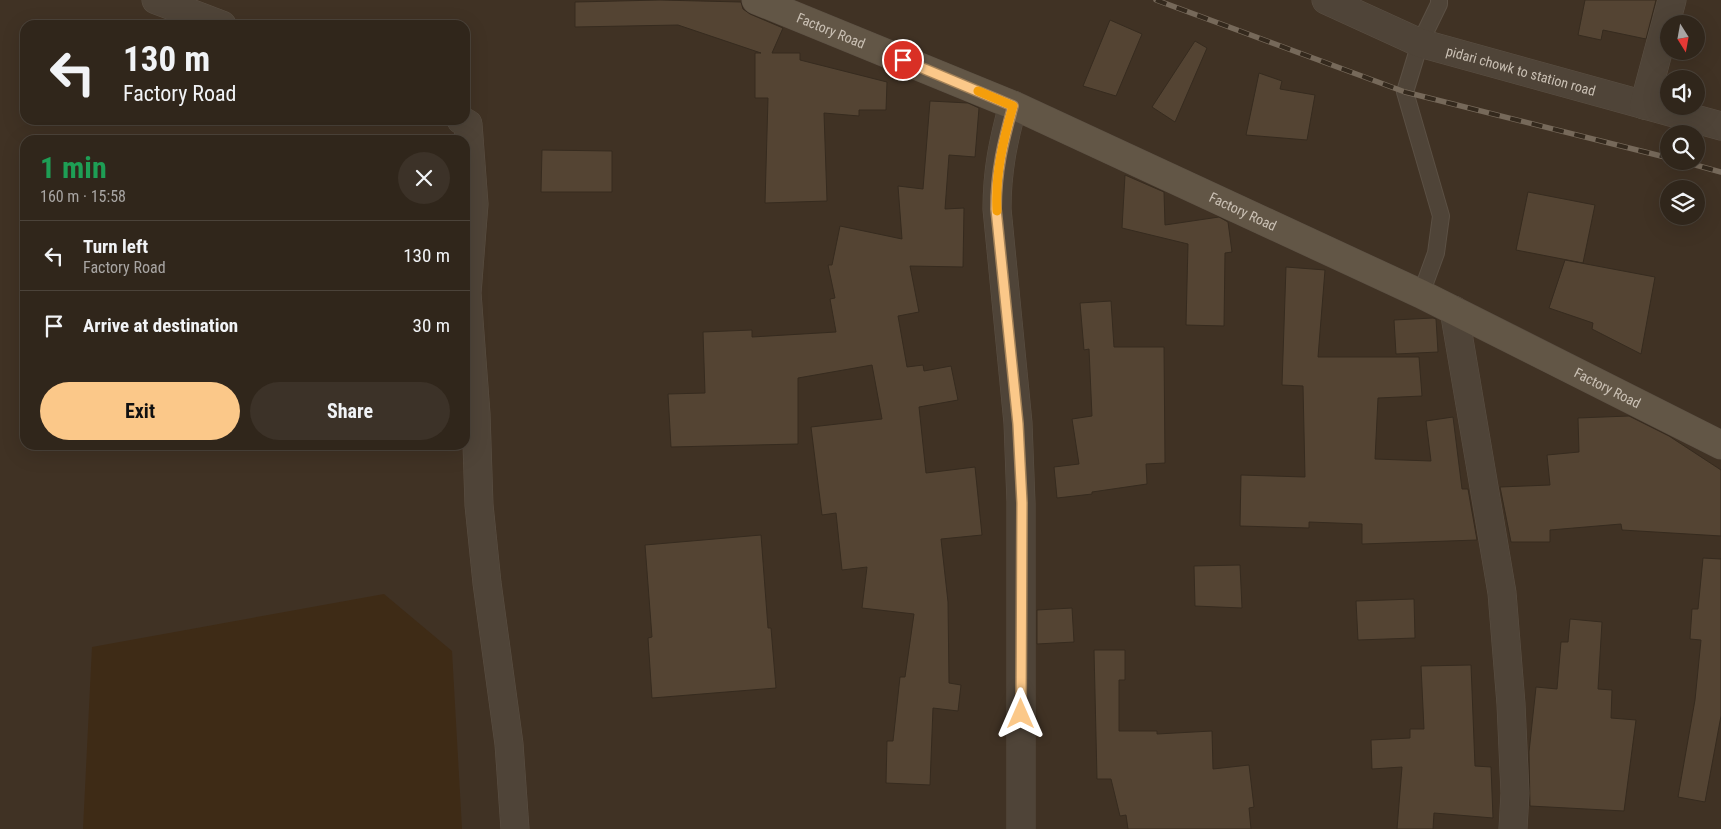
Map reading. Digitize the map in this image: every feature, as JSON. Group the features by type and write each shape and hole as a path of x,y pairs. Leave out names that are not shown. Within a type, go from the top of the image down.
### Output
{"main road":[{"name":"Factory Road","path":"756,0 1013,106 1422,294 1721,445"}],"street":[{"path":"156,0 209,20"},
{"name":"pidari chowk to station road","path":"1326,0 1420,43 1721,126"},
{"path":"1644,105 1672,0"},
{"path":"1013,106 1000,151 996,209 1018,424 1022,503 1021,829"},
{"path":"470,151 474,204 470,255"},
{"path":"1454,310 1502,593 1511,704 1515,793 1513,829"},
{"path":"470,333 476,414 479,505 486,583 508,744 515,829"}],"lane":[{"path":"1422,294 1436,253 1441,216 1404,92 1420,43 1440,4 1439,0"}],"shaded area":[{"path":"384,594 452,651 462,829 83,829 92,647"}],"building":[{"path":"660,0 741,2 743,9 750,14 783,28 772,53 800,53 800,60 887,82 886,110 859,110 859,116 824,113 827,201 765,203 768,98 755,98 755,53 761,53 678,25 575,27 575,2"},
{"path":"1585,0 1656,0 1646,39 1603,30 1601,40 1578,35"},
{"path":"1110,20 1142,34 1116,96 1083,86"},
{"path":"1195,41 1207,48 1175,122 1152,107"},
{"path":"1259,73 1282,81 1280,89 1315,95 1307,140 1246,135"},
{"path":"930,101 968,103 979,108 975,157 949,155 945,209 964,208 963,267 910,266 919,312 898,316 907,367 923,365 924,371 951,366 958,400 919,407 926,473 975,467 982,535 941,539 948,602 949,683 961,685 958,711 933,708 930,785 886,783 887,741 893,741 900,677 905,677 914,614 862,608 867,567 842,570 836,513 822,515 811,427 882,419 872,365 798,378 798,444 671,447 668,394 705,393 703,332 752,330 752,337 836,332 830,299 835,298 828,265 832,265 840,226 902,239 898,186 923,189"},
{"path":"542,150 612,151 612,192 541,192"},
{"path":"1125,175 1164,192 1165,225 1219,217 1228,222 1232,252 1225,253 1224,326 1186,325 1188,244 1122,228"},
{"path":"1528,192 1595,205 1583,263 1516,250"},
{"path":"1565,260 1655,277 1641,354 1592,329 1593,323 1549,308"},
{"path":"1286,267 1325,270 1318,357 1419,357 1422,396 1378,398 1375,459 1431,461 1426,421 1453,417 1462,489 1468,489 1477,540 1362,544 1362,524 1309,522 1309,528 1240,526 1241,475 1305,477 1303,386 1282,385"},
{"path":"1111,301 1114,347 1164,347 1165,463 1146,464 1147,484 1057,498 1054,467 1079,464 1072,419 1092,416 1089,349 1084,350 1080,303"},
{"path":"1436,319 1438,352 1396,354 1394,320"},
{"path":"1629,416 1669,436 1721,470 1721,536 1622,530 1621,524 1550,530 1550,542 1511,542 1500,487 1550,485 1547,455 1579,452 1578,418"},
{"path":"761,535 768,628 771,628 776,688 652,698 648,638 652,637 645,545"},
{"path":"1703,558 1721,559 1721,716 1705,802 1678,797 1695,700 1701,640 1690,639 1692,609 1698,609"},
{"path":"1240,565 1242,608 1195,606 1194,566"},
{"path":"1414,599 1415,638 1358,640 1356,601"},
{"path":"1072,608 1074,642 1037,644 1037,610"},
{"path":"1570,619 1602,622 1598,689 1612,690 1611,718 1636,720 1624,811 1530,806 1529,752 1536,687 1557,689 1561,642 1568,642"},
{"path":"1094,650 1125,650 1125,680 1119,680 1119,731 1157,731 1157,734 1212,731 1213,769 1249,765 1254,807 1249,808 1251,829 1128,829 1126,815 1120,816 1111,779 1097,779"},
{"path":"1471,665 1475,766 1491,767 1493,818 1434,813 1433,829 1397,829 1402,767 1372,769 1371,740 1410,738 1410,729 1424,729 1421,666"}],"railway":[{"path":"1156,0 1405,92 1660,156"},
{"path":"1705,168 1721,172"}],"slow traffic":[{"path":"978,91 1013,106 1000,151 997,178 997,211"}],"route":[{"path":"903,60 1013,106 1000,151 996,209 1018,424 1022,503 1021,714"}]}
